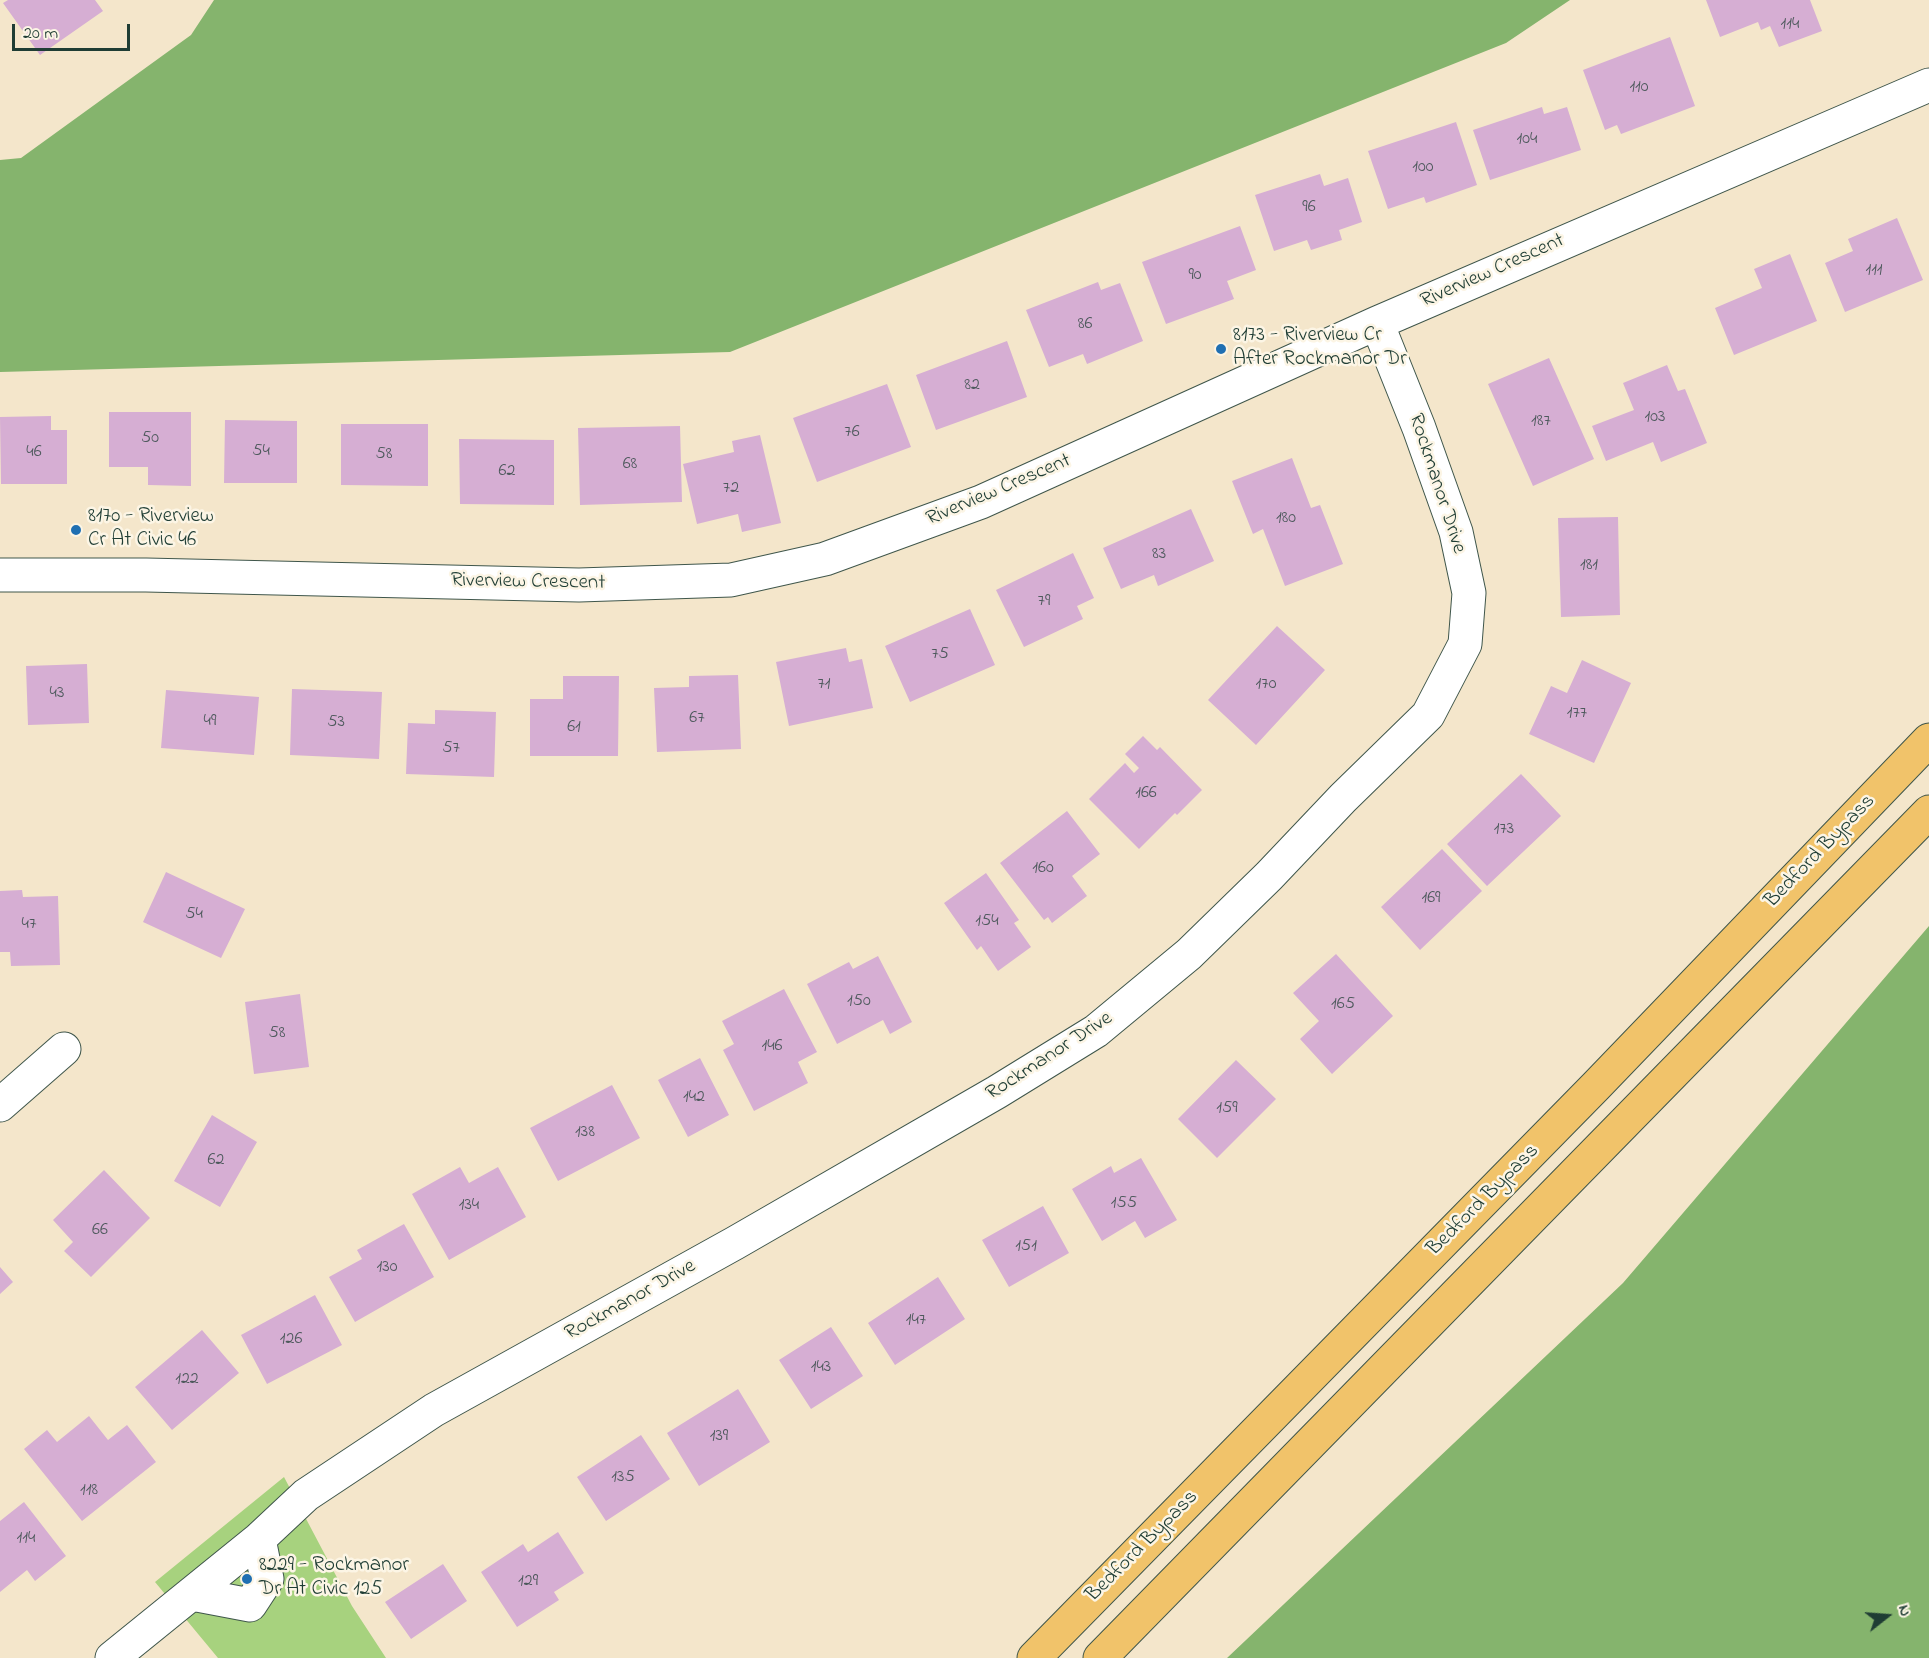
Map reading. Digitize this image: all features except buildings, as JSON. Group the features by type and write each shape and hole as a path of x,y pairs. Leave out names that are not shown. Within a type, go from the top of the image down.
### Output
{"highway":[{"name":"Bedford Bypass","path":"1034,1658 1596,1086 1929,740"},
{"path":"1100,1658 1929,812"}],"street":[{"name":"Riverview Crescent","path":"0,575 146,575 579,585 731,580 825,559 981,502 1377,323 1929,85"},
{"name":"Rockmanor Drive","path":"112,1658 259,1539 306,1495 434,1410 735,1244 998,1092 1096,1031 1197,946 1269,876 1342,798 1428,715 1464,644 1469,593 1456,532 1419,428 1377,323"},
{"path":"0,1105 64,1049"},
{"path":"192,1594 250,1605 267,1579 259,1539"}],"green space":[{"path":"214,0 1570,0 1506,43 730,352 0,372 0,160 21,158 191,35"},
{"path":"1929,926 1929,1658 1227,1658 1623,1283"},
{"path":"284,1477 352,1606 386,1658 218,1658 155,1582"}],"place":[{"name":"8173 - Riverview Cr After Rockmanor Dr","path":"1221,349"},
{"name":"8170 - Riverview Cr At Civic 46","path":"76,530"},
{"name":"8229 - Rockmanor Dr At Civic 125","path":"247,1579"}]}
